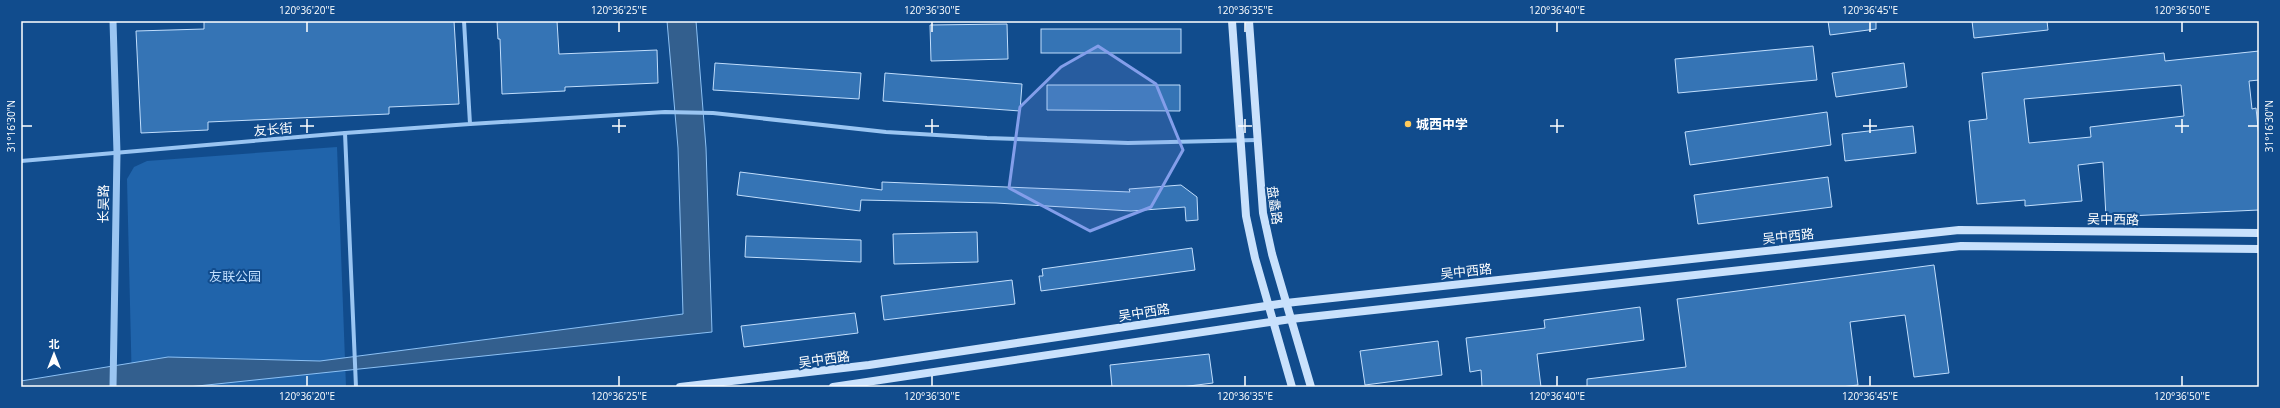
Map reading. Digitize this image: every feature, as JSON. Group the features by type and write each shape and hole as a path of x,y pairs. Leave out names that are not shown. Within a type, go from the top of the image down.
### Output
{"main road":[{"path":"1232,21 1246,216 1273,322 1292,387"},
{"name":"盘蠡路","path":"1250,21 1263,213 1286,303 1311,387"},
{"name":"吴中西路","path":"680,387 862,366 1286,303 1959,230 2259,233"},
{"path":"833,387 1291,319 1961,246 2259,249"}],"street":[{"name":"长吴路","path":"113,21 117,153 112,356 113,387"},
{"path":"464,21 470,124"},
{"name":"友长街","path":"21,161 345,133 665,112 713,113 886,132 987,138 1128,143 1257,140"},
{"path":"345,133 356,387"}],"highlighted area":[{"path":"1098,46 1156,84 1183,150 1151,207 1090,231 1009,188 1020,107 1061,67"}],"green space":[{"name":"友联公园","path":"337,147 346,387 132,387 127,179 134,167 147,161"}],"shaded area":[{"path":"667,21 696,21 706,148 712,332 188,387 21,387 21,381 168,357 320,361 683,314 678,148"}],"building":[{"path":"204,21 454,21 459,104 389,107 389,114 208,122 208,130 141,133 136,31 204,29"},
{"path":"497,21 557,21 559,54 657,50 658,83 565,87 565,91 502,94 500,39 498,39"},
{"path":"1828,21 1876,21 1876,29 1830,35"},
{"path":"1972,21 2047,21 2048,30 1974,38"},
{"path":"1007,24 1008,59 931,61 930,25"},
{"path":"1041,29 1181,29 1181,53 1041,53"},
{"path":"1813,46 1817,80 1678,93 1675,59"},
{"path":"2259,51 2259,80 2249,81 2252,109 2256,108 2259,137 2259,210 2106,217 2103,162 2078,165 2082,201 2025,206 2025,200 1977,204 1969,121 1987,119 1982,73 2164,53 2165,61","holes":["2181,85 2184,116 2090,127 2091,137 2029,143 2024,99"]},
{"path":"715,63 861,73 859,99 713,90"},
{"path":"1904,63 1907,87 1836,97 1832,73"},
{"path":"885,73 1022,84 1020,111 883,101"},
{"path":"1047,85 1180,85 1180,111 1047,110"},
{"path":"1827,112 1831,145 1690,165 1685,132"},
{"path":"1913,126 1916,153 1845,161 1842,134"},
{"path":"740,172 882,190 882,182 1130,192 1129,189 1181,185 1197,197 1198,220 1186,221 1185,207 1131,211 996,203 861,200 860,211 737,195"},
{"path":"1828,177 1832,207 1698,224 1694,195"},
{"path":"977,232 978,262 894,264 893,234"},
{"path":"746,236 861,240 861,262 745,257"},
{"path":"1192,248 1195,270 1041,291 1039,276 1043,276 1042,269"},
{"path":"1934,265 1949,373 1914,377 1905,315 1850,322 1858,385 1841,387 1587,387 1587,379 1686,367 1677,299"},
{"path":"1012,280 1015,304 884,320 881,296"},
{"path":"1640,307 1644,340 1537,354 1541,387 1482,387 1481,370 1470,372 1466,338 1545,328 1544,320"},
{"path":"855,313 858,333 744,347 741,326"},
{"path":"1438,341 1442,375 1365,385 1360,351"},
{"path":"1209,354 1213,383 1181,387 1112,387 1110,365"}],"place":[{"name":"城西中学","path":"1408,124"}]}
